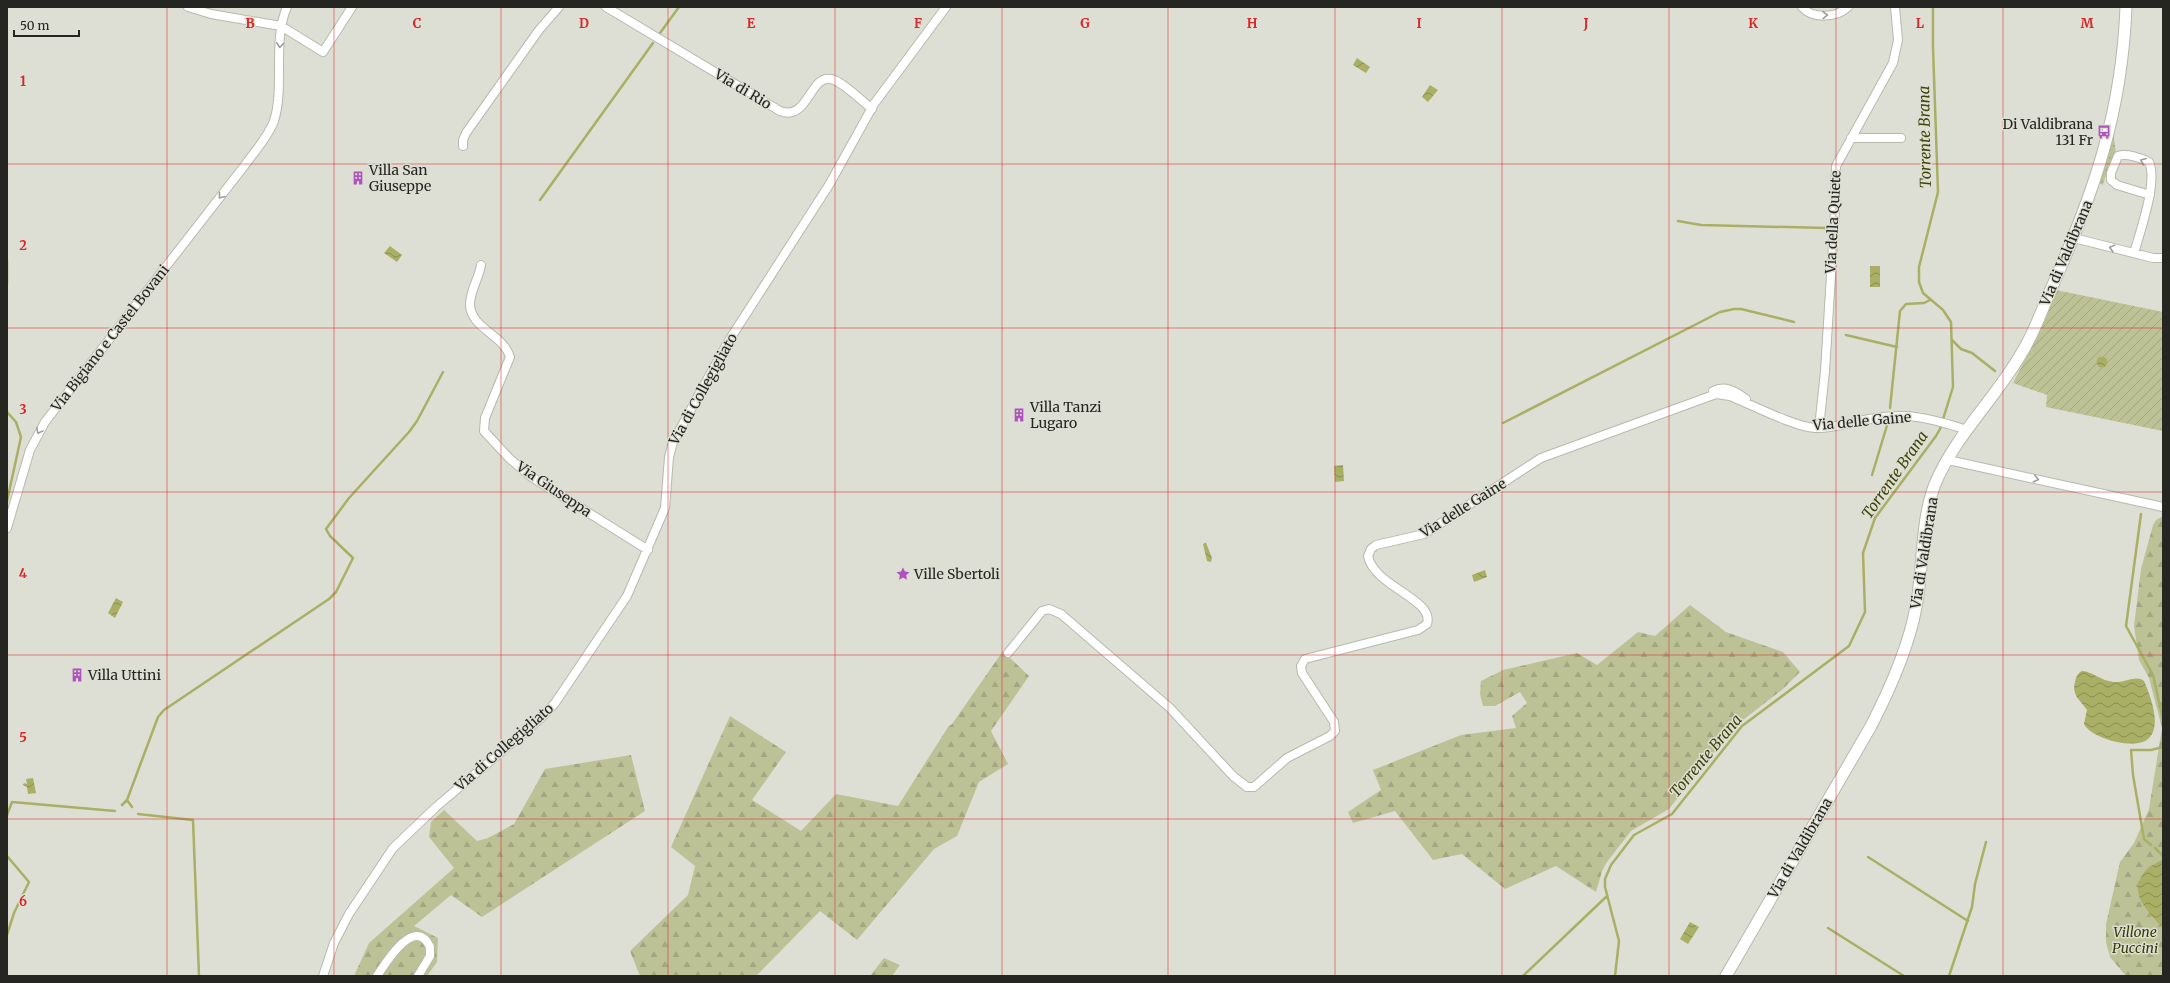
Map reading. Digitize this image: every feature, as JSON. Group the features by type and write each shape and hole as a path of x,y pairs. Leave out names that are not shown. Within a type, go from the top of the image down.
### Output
{"street":[{"path":"188,7 211,14 281,26 323,52 352,7"},
{"name":"Via Bigiano e Castel Bovani","path":"7,528 30,450 45,422 245,165 274,120 281,26 287,7"},
{"path":"463,146 462,140 466,133 539,30 559,7"},
{"name":"Via di Rio","path":"606,7 783,112 791,113 798,110 820,81 828,79 836,81 872,109"},
{"name":"Via di Collegigliato","path":"323,976 332,948 349,914 393,848 436,807 540,719 555,704 627,596 665,508 669,457 676,436 728,342 829,185 872,109 946,7"},
{"path":"1802,7 1811,14 1822,15 1840,13 1848,7"},
{"name":"Via della Quiete","path":"1819,428 1825,370 1835,211 1835,169 1837,162 1893,63 1898,40 1895,7"},
{"name":"Via di Valdibrana","path":"1726,976 1867,733 1883,701 1913,620 1930,500 1936,482 1967,430 2022,354 2074,238 2096,180 2114,112 2122,67 2126,7"},
{"path":"1851,138 1901,138"},
{"path":"2134,253 2150,195 2151,170 2149,162 2125,155 2118,156 2111,173 2111,180 2117,185 2150,195"},
{"path":"2074,238 2156,259 2163,258"},
{"name":"Via Giuseppa","path":"481,265 471,300 471,311 480,324 504,346 510,357 485,418 484,431 509,458 530,476 648,550"},
{"name":"Via delle Gaine","path":"1008,652 1042,611 1049,609 1061,614 1170,708 1232,776 1247,787 1254,787 1292,754 1334,733 1336,726 1303,676 1301,666 1303,660 1310,656 1421,629 1427,624 1428,617 1422,606 1391,585 1377,573 1369,558 1369,553 1373,548 1424,534 1541,458 1704,398 1715,390 1726,388 1737,393 1758,407 1805,426 1819,428 1893,416 1916,416 1967,430"},
{"path":"1948,460 2163,507"},
{"path":"377,976 399,945 407,939 414,937 423,939 430,947 428,961 418,976"}],"green space":[{"path":"2113,130 2116,154 2108,167 2103,185 2097,182"},
{"path":"2056,290 2163,312 2163,431 2046,407 2047,395 2013,383 2038,334"},
{"name":"Villone Puccini","path":"2163,516 2163,858 2144,873 2139,881 2138,889 2142,904 2163,929 2163,976 2126,976 2110,957 2106,942 2106,924 2120,862 2134,843 2149,809 2162,728 2149,678 2139,660 2134,626 2141,569 2153,525 2156,520"},
{"path":"1690,605 1726,632 1783,652 1800,672 1783,689 1734,727 1669,809 1631,831 1607,862 1602,871 1596,892 1556,866 1505,889 1462,854 1433,860 1395,811 1353,823 1348,812 1381,790 1373,770 1461,735 1516,728 1512,716 1527,703 1520,692 1495,706 1483,706 1480,694 1481,681 1503,670 1577,653 1597,665 1638,632 1655,636"},
{"path":"1003,651 1029,676 991,731 1008,764 979,782 957,836 934,849 857,940 820,911 756,976 640,976 630,951 688,895 695,866 671,847 730,716 786,752 752,800 801,831 836,794 898,806 948,727 952,724"},
{"path":"631,755 645,811 482,917 451,895 414,926 438,938 437,962 427,976 354,976 369,943 454,868 429,837 431,822 444,810 477,841 488,838 514,824 545,769"},
{"path":"884,958 900,965 892,976 870,976"}],"water":[{"path":"1357,58 1370,67 1366,73 1353,65"},
{"path":"1430,85 1438,90 1428,102 1422,97"},
{"path":"390,246 402,255 397,262 384,253"},
{"path":"1870,266 1880,266 1880,287 1870,287"},
{"path":"2100,357 2104,357 2106,358 2106,366 2100,367 2097,364 2097,360"},
{"path":"1343,465 1344,481 1335,482 1334,466"},
{"path":"1206,543 1212,558 1211,562 1207,561 1203,544"},
{"path":"1485,570 1487,577 1474,582 1472,575"},
{"path":"116,598 123,602 115,618 108,613"},
{"path":"2082,671 2091,673 2111,682 2121,682 2135,679 2141,679 2144,681 2152,702 2155,718 2155,726 2149,738 2143,742 2135,743 2115,742 2088,729 2084,724 2087,710 2077,698 2074,691 2076,678"},
{"path":"33,778 36,793 28,794 27,787 23,785 24,783 27,784 26,779"},
{"path":"2163,858 2163,929 2141,901 2138,893 2138,885 2141,877 2148,868"},
{"path":"1690,922 1699,927 1688,944 1680,939"}],"waterway":[{"path":"660,33 679,7"},
{"name":"Torrente Brana","path":"1615,976 1619,941 1605,887 1605,879 1611,865 1634,835 1672,814 1742,726 1849,646 1865,612 1863,553 1875,518 1940,429 1953,387 1951,322 1943,310 1923,293 1919,282 1919,267 1938,192 1933,7"},
{"path":"540,200 653,43"},
{"path":"1678,221 1701,225 1827,228"},
{"path":"7,260 7,284"},
{"path":"1890,408 1900,311 1906,304 1924,303 1930,300"},
{"path":"1503,423 1720,312 1741,309 1794,322"},
{"path":"1846,335 1897,347"},
{"path":"1952,340 1961,349 1972,353 1995,371"},
{"path":"122,805 127,800 158,717 164,710 329,599 336,592 353,558 330,536 326,529 349,498 409,432 417,421 443,372"},
{"path":"7,412 16,422 21,437 7,501"},
{"path":"1872,475 1888,422"},
{"path":"2141,514 2126,626 2153,675 2163,720"},
{"path":"2151,845 2144,839 2133,775 2131,750 2151,750 2163,747"},
{"path":"127,800 132,807"},
{"path":"7,815 12,802 115,811"},
{"path":"138,814 193,820 199,976"},
{"path":"1949,976 1972,907 1975,884 1986,842"},
{"path":"2155,848 2163,856"},
{"path":"7,856 29,882 14,913 7,935"},
{"path":"1868,857 1968,921"},
{"path":"1523,976 1607,896"},
{"path":"1828,928 1904,976"}],"place":[{"name":"Di Valdibrana 131 Fr","path":"2104,132"},
{"name":"Villa San Giuseppe","path":"358,178"},
{"name":"Villa Tanzi Lugaro","path":"1019,415"},
{"name":"Ville Sbertoli","path":"903,574"},
{"name":"Villa Uttini","path":"77,675"}]}
